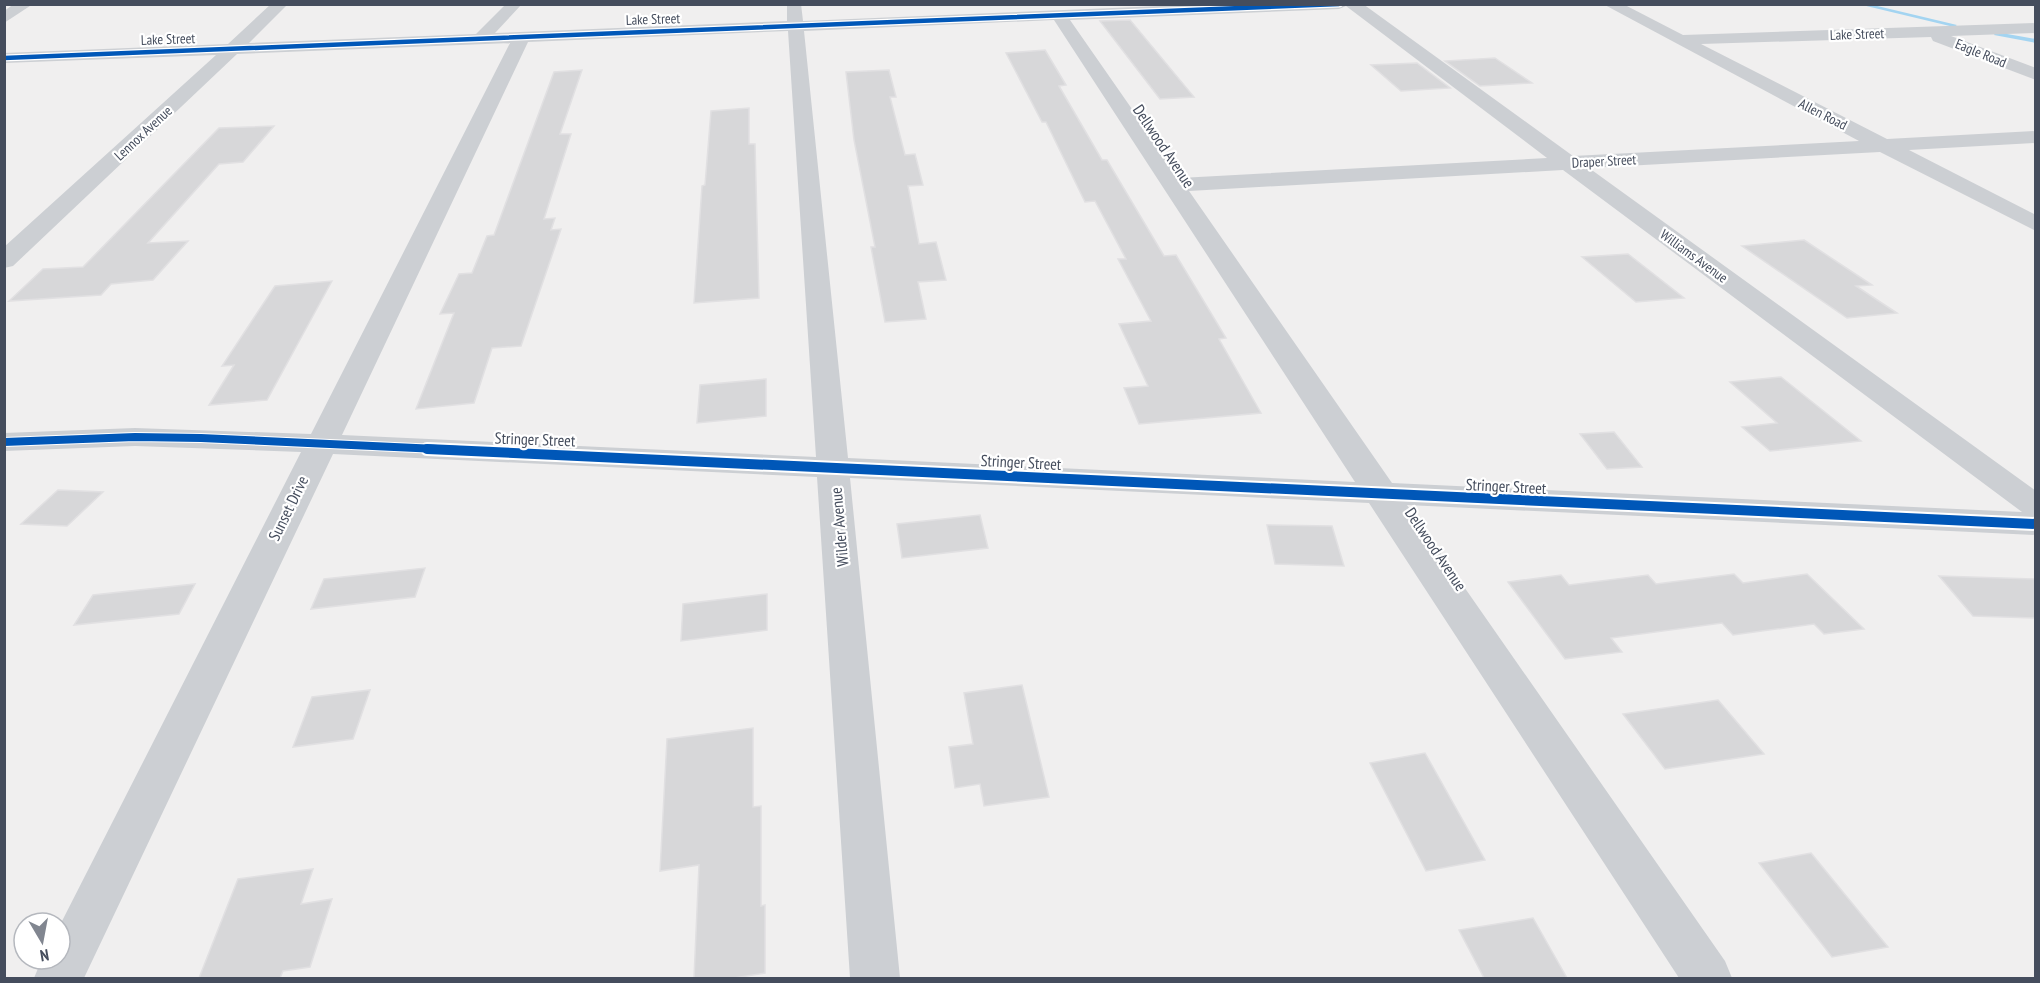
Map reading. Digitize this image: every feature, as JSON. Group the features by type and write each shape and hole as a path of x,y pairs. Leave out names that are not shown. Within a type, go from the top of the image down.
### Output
{"street":[{"path":"4,18 26,4"},
{"name":"Lennox Avenue","path":"4,261 281,4"},
{"path":"479,40 515,4"},
{"name":"Lake Street","path":"4,58 521,38 795,16 1059,16 1339,4"},
{"name":"Williams Avenue","path":"1352,4 2036,507"},
{"name":"Allen Road","path":"1610,4 2036,224"},
{"name":"Wilder Avenue","path":"795,16 875,978"},
{"name":"Dellwood Avenue","path":"1059,16 1707,978"},
{"name":"Lake Street","path":"1678,40 2036,28"},
{"name":"Eagle Road","path":"1926,32 2036,75"},
{"name":"Sunset Drive","path":"59,978 319,444 521,38"},
{"name":"Draper Street","path":"1173,185 2036,137"},
{"name":"Stringer Street","path":"4,442 135,437 319,444 2036,524"}],"building":[{"path":"1130,20 1194,97 1160,99 1100,21"},
{"path":"1045,50 1066,85 1059,86 1102,160 1107,160 1164,256 1176,255 1226,338 1219,339 1261,413 1139,424 1124,388 1148,386 1119,324 1151,321 1118,259 1126,259 1095,201 1085,202 1046,122 1042,122 1006,53"},
{"path":"1495,58 1532,83 1480,86 1445,61"},
{"path":"1417,63 1450,88 1401,91 1371,65"},
{"path":"582,70 560,134 571,134 544,219 555,218 551,230 561,229 521,346 492,348 474,403 416,409 454,313 440,314 459,274 472,273 487,236 494,235 554,72"},
{"path":"889,70 896,97 890,97 905,155 915,154 923,185 908,186 919,244 936,242 946,280 918,282 926,319 885,322 871,247 875,247 854,140 846,72"},
{"path":"749,108 749,144 755,144 759,298 694,303 702,186 705,185 711,111"},
{"path":"274,126 243,162 219,164 148,243 188,241 153,280 111,284 101,295 9,301 43,269 83,267 219,128"},
{"path":"1804,240 1872,285 1856,286 1897,313 1847,318 1742,246"},
{"path":"1628,254 1684,298 1636,302 1582,257"},
{"path":"332,281 267,400 209,405 234,365 222,366 275,286"},
{"path":"1781,377 1861,441 1770,451 1742,427 1777,423 1730,382"},
{"path":"766,379 766,416 697,423 700,385"},
{"path":"1614,432 1642,467 1607,469 1580,434"},
{"path":"58,490 103,492 67,526 21,524"},
{"path":"980,515 988,548 902,558 897,524"},
{"path":"1267,525 1332,526 1344,566 1275,564"},
{"path":"425,568 415,597 311,609 324,579"},
{"path":"1734,574 1743,583 1807,574 1864,629 1824,634 1814,624 1733,635 1722,623 1611,638 1622,652 1565,659 1508,582 1561,575 1569,585 1648,575 1656,584"},
{"path":"1939,576 2036,579 2036,618 1973,616"},
{"path":"195,584 179,614 74,625 93,595"},
{"path":"767,594 767,630 681,641 683,604"},
{"path":"1022,685 1049,797 984,806 980,784 955,788 949,747 973,744 964,693"},
{"path":"370,690 353,739 293,747 312,697"},
{"path":"1718,700 1764,754 1665,769 1623,714"},
{"path":"753,728 753,807 761,806 761,906 765,905 765,973 734,978 694,978 699,865 660,871 667,739"},
{"path":"1425,753 1485,860 1426,871 1370,763"},
{"path":"1811,853 1888,947 1832,957 1759,863"},
{"path":"313,869 301,904 332,899 310,967 283,971 280,978 199,978 238,879"},
{"path":"1533,918 1567,978 1484,978 1459,930"}],"waterway":[{"path":"1860,4 1954,25"},
{"path":"1996,34 2036,41"}],"cycle path":[{"path":"4,58 1339,4"},
{"path":"4,442 135,437 201,438 2036,524"}]}
